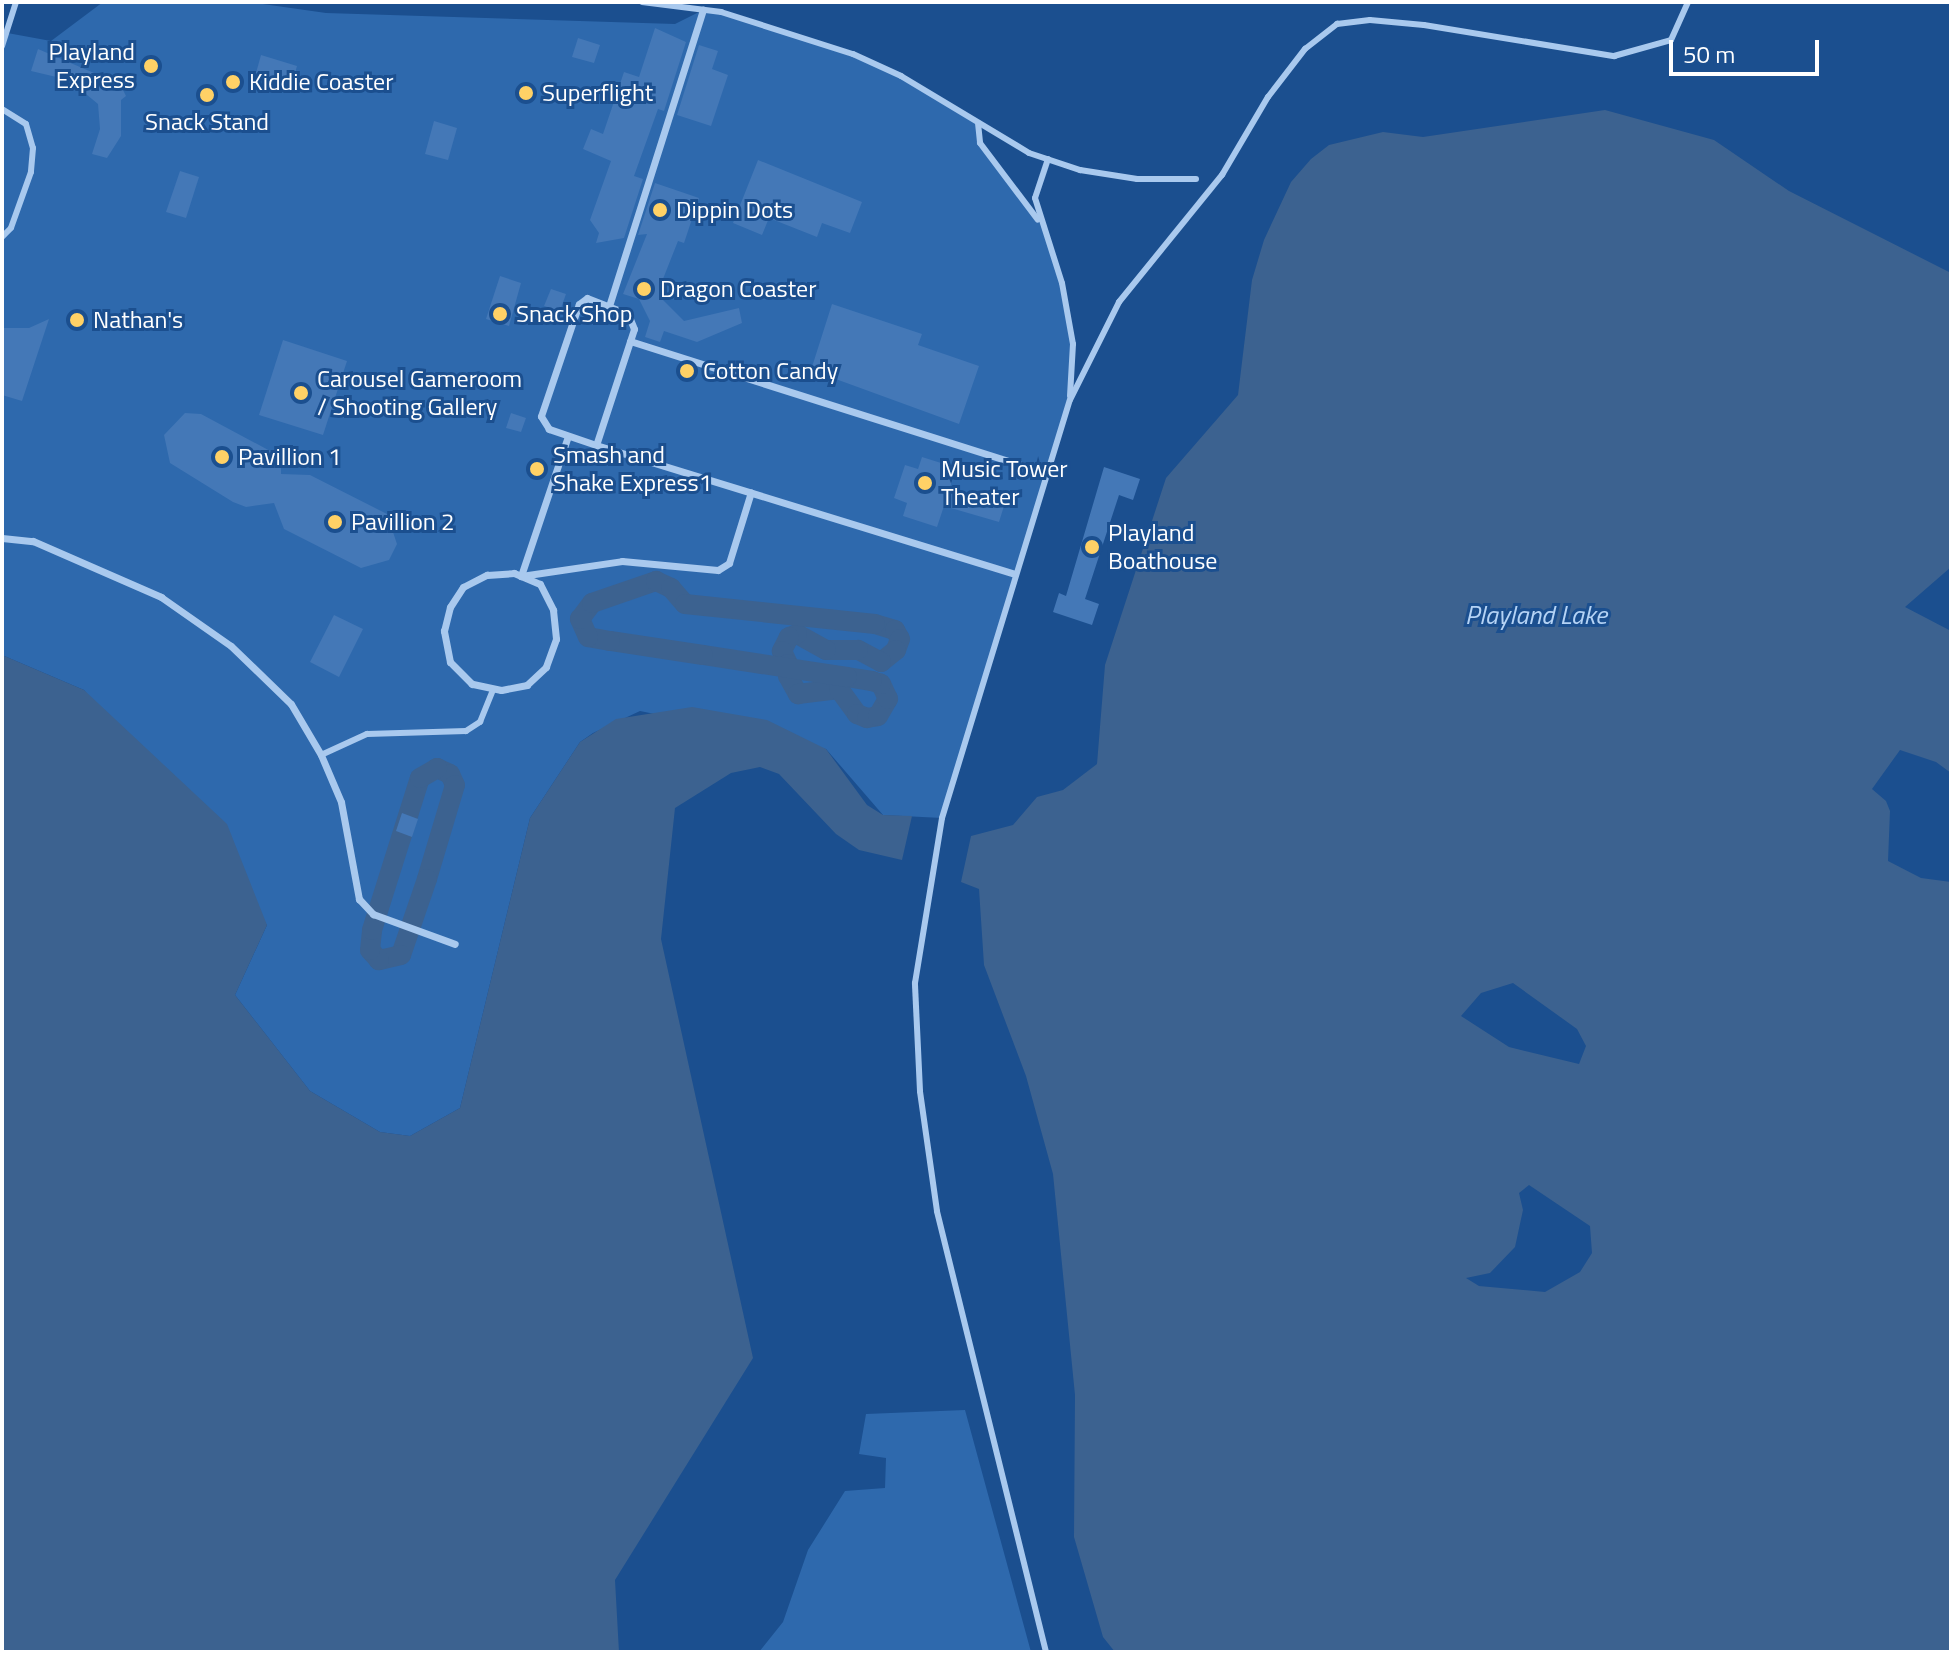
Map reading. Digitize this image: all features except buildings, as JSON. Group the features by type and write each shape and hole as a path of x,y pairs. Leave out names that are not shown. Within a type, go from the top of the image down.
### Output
{"street":[{"path":"609,306 703,10"},
{"path":"596,445 634,329 628,314 587,298 579,304 541,416 549,429 596,445 1015,574"},
{"path":"630,341 1044,472"},
{"path":"521,576 568,436"},
{"path":"521,576 540,584 553,610 556,639 546,667 527,685 493,689 472,684 450,662 444,631 463,587 487,575 521,576 622,561 718,570 729,563 751,492"},
{"path":"2,538 33,541 161,597 231,646 291,704 321,755 341,802 359,899 373,914 455,944"}],"lane":[{"path":"2,46 16,2"},
{"path":"642,2 703,10 779,28 853,54 901,76 978,123 1048,159 1137,179 1196,179"},
{"path":"1046,1652 937,1211 920,1091 915,983 942,818 1044,472 1070,400 1119,302 1222,175 1268,97 1305,49 1337,24 1370,20 1424,25 1614,56 1671,40 1688,2"},
{"path":"2,109 26,124 33,148 31,172 11,228 2,237"},
{"path":"978,123 980,143 1041,224"},
{"path":"1048,159 1035,198 1062,283 1073,344 1070,400"},
{"path":"321,755 367,734 466,731 480,722 493,689"}],"shaded area":[{"path":"103,2 248,2 326,13 675,24 703,10 779,28 901,76 978,123 980,143 1041,224 1053,252 1073,344 1070,400 942,818 883,815 826,749 640,711 593,733 580,742 530,818 460,1108 410,1136 380,1132 310,1091 235,995 267,925 84,690 2,655 2,32 51,41"},
{"path":"965,1410 1031,1652 759,1652 783,1622 808,1550 845,1491 885,1488 886,1458 859,1454 866,1414"}],"water":[{"name":"Playland Lake","path":"1605,110 1714,140 1789,191 1951,273 1951,567 1905,607 1951,631 1951,773 1936,762 1900,750 1872,789 1886,801 1890,811 1888,861 1921,878 1951,882 1951,1652 1115,1652 1103,1637 1074,1537 1075,1395 1053,1174 1026,1076 984,965 979,889 961,882 971,836 1013,825 1037,797 1063,790 1097,764 1105,665 1166,478 1238,395 1252,280 1264,240 1291,182 1311,159 1329,145 1383,132 1423,137","holes":["1513,983 1577,1029 1586,1046 1579,1064 1509,1047 1461,1016 1481,993","1529,1185 1590,1226 1592,1253 1580,1272 1545,1292 1479,1286 1466,1278 1490,1273 1515,1247 1523,1210 1519,1193"]},
{"path":"2,655 84,690 227,824 267,925 235,995 310,1091 380,1132 410,1136 460,1108 530,818 580,742 616,719 692,707 767,720 826,749 867,805 883,815 912,816 902,860 859,850 836,834 779,774 760,767 731,773 675,808 661,939 753,1358 615,1580 619,1652 2,1652"}],"waterway":[{"path":"875,624 685,604 671,588 656,581 592,603 580,619 588,637 610,641 703,655 847,677 872,681 881,684 888,699 878,716 867,718 857,714 839,689 798,694 788,676 788,664 782,651 789,637 797,634 826,650 858,650 881,662 896,650 900,639 895,630 875,624"},
{"path":"437,768 450,774 455,785 427,879 401,955 379,960 370,950 372,930 420,778 437,768"}],"place":[{"name":"Playland Express","path":"151,66"},
{"name":"Kiddie Coaster","path":"233,82"},
{"name":"Superflight","path":"526,93"},
{"name":"Snack Stand","path":"207,95"},
{"name":"Dippin Dots","path":"660,210"},
{"name":"Dragon Coaster","path":"644,289"},
{"name":"Snack Shop","path":"500,314"},
{"name":"Nathan's","path":"77,320"},
{"name":"Cotton Candy","path":"687,371"},
{"name":"Carousel Gameroom / Shooting Gallery","path":"301,393"},
{"name":"Pavillion 1","path":"222,457"},
{"name":"Smash and Shake Express1","path":"537,469"},
{"name":"Music Tower Theater","path":"925,483"},
{"name":"Pavillion 2","path":"335,522"},
{"name":"Playland Boathouse","path":"1092,547"}]}
